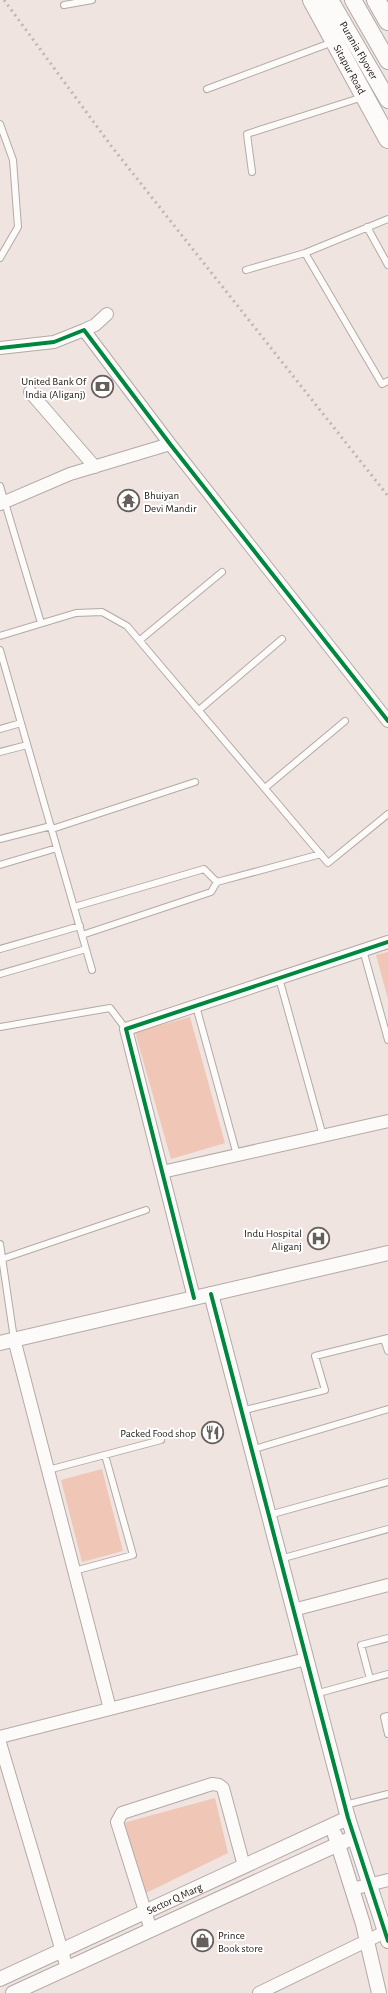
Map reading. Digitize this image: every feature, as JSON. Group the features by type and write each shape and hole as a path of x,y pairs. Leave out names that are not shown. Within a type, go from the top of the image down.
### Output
{"main road":[{"name":"Sitapur Road","path":"312,0 363,97 388,139"},
{"name":"Purania Flyover","path":"330,0 388,100"},
{"name":"Purania Flyover","path":"353,0 388,62"},
{"path":"376,0 388,21"}],"street":[{"path":"0,348 54,342 96,325 107,314"},
{"path":"84,330 170,444 388,721"},
{"path":"30,392 95,467"},
{"path":"2,503 70,474 170,444"},
{"path":"194,1298 126,1029 388,942"},
{"path":"162,1172 388,1121"},
{"path":"0,1343 388,1253"},
{"path":"211,1294 346,1811 387,1936 367,1940 259,1993"},
{"path":"14,1339 110,1709"},
{"path":"293,1610 388,1585"},
{"path":"0,1738 306,1659"},
{"path":"0,1743 67,1968"},
{"path":"151,1930 144,1912 117,1822 122,1813 212,1784 218,1785 223,1788 244,1866"},
{"name":"Sector Q Marg","path":"0,1979 332,1825 346,1811"},
{"path":"332,1825 367,1940 379,1993"},
{"path":"13,1993 354,1837"},
{"path":"352,1889 388,1880"}],"lane":[{"path":"64,5 92,0"},
{"path":"207,89 333,42"},
{"path":"252,172 247,134 363,97"},
{"path":"0,124 13,160 18,228 0,258"},
{"path":"246,270 305,253 388,219"},
{"path":"367,227 388,265"},
{"path":"305,253 382,384 388,381"},
{"path":"0,486 2,503 41,623"},
{"path":"140,640 222,572"},
{"path":"0,636 76,613 102,612 127,626 328,863 388,814"},
{"path":"199,710 282,640"},
{"path":"0,650 92,970"},
{"path":"265,788 345,721"},
{"path":"0,729 21,723"},
{"path":"0,752 27,745"},
{"path":"0,839 51,828 195,782"},
{"path":"0,865 57,848"},
{"path":"82,934 211,892 216,882 321,854"},
{"path":"74,907 204,869 216,882"},
{"path":"0,949 80,926"},
{"path":"0,974 86,949"},
{"path":"364,950 388,1040"},
{"path":"279,978 323,1136"},
{"path":"196,1006 237,1155"},
{"path":"0,1027 110,1008 126,1029"},
{"path":"2,1259 146,1210"},
{"path":"0,1244 14,1339"},
{"path":"241,1411 325,1390 315,1356 386,1338 388,1351"},
{"path":"251,1450 388,1409"},
{"path":"48,1470 161,1440"},
{"path":"74,1571 132,1555 106,1455"},
{"path":"269,1515 388,1482"},
{"path":"280,1559 388,1529"},
{"path":"370,1679 361,1645 388,1638"},
{"path":"316,1694 388,1674"},
{"path":"388,1716 384,1717 388,1734"},
{"path":"346,1811 388,1794"}],"shaded area":[{"path":"388,952 388,999 376,955"},
{"path":"190,1017 225,1143 171,1159 135,1032"},
{"path":"102,1469 123,1551 82,1562 61,1480"},
{"path":"215,1798 228,1853 144,1894 123,1823"}],"railway":[{"path":"4,0 112,147 388,496"}],"cycle path":[{"path":"0,348 54,342 84,330 170,444 388,721"},
{"path":"194,1298 126,1029 388,942"},
{"path":"211,1294 348,1818 388,1941"}],"place":[{"name":"United Bank Of India (Aliganj)","path":"102,387"},
{"name":"Bhuiyan Devi Mandir","path":"128,501"},
{"name":"Indu Hospital Aliganj","path":"318,1239"},
{"name":"Packed Food shop","path":"212,1433"},
{"name":"Prince Book store","path":"203,1941"}]}
